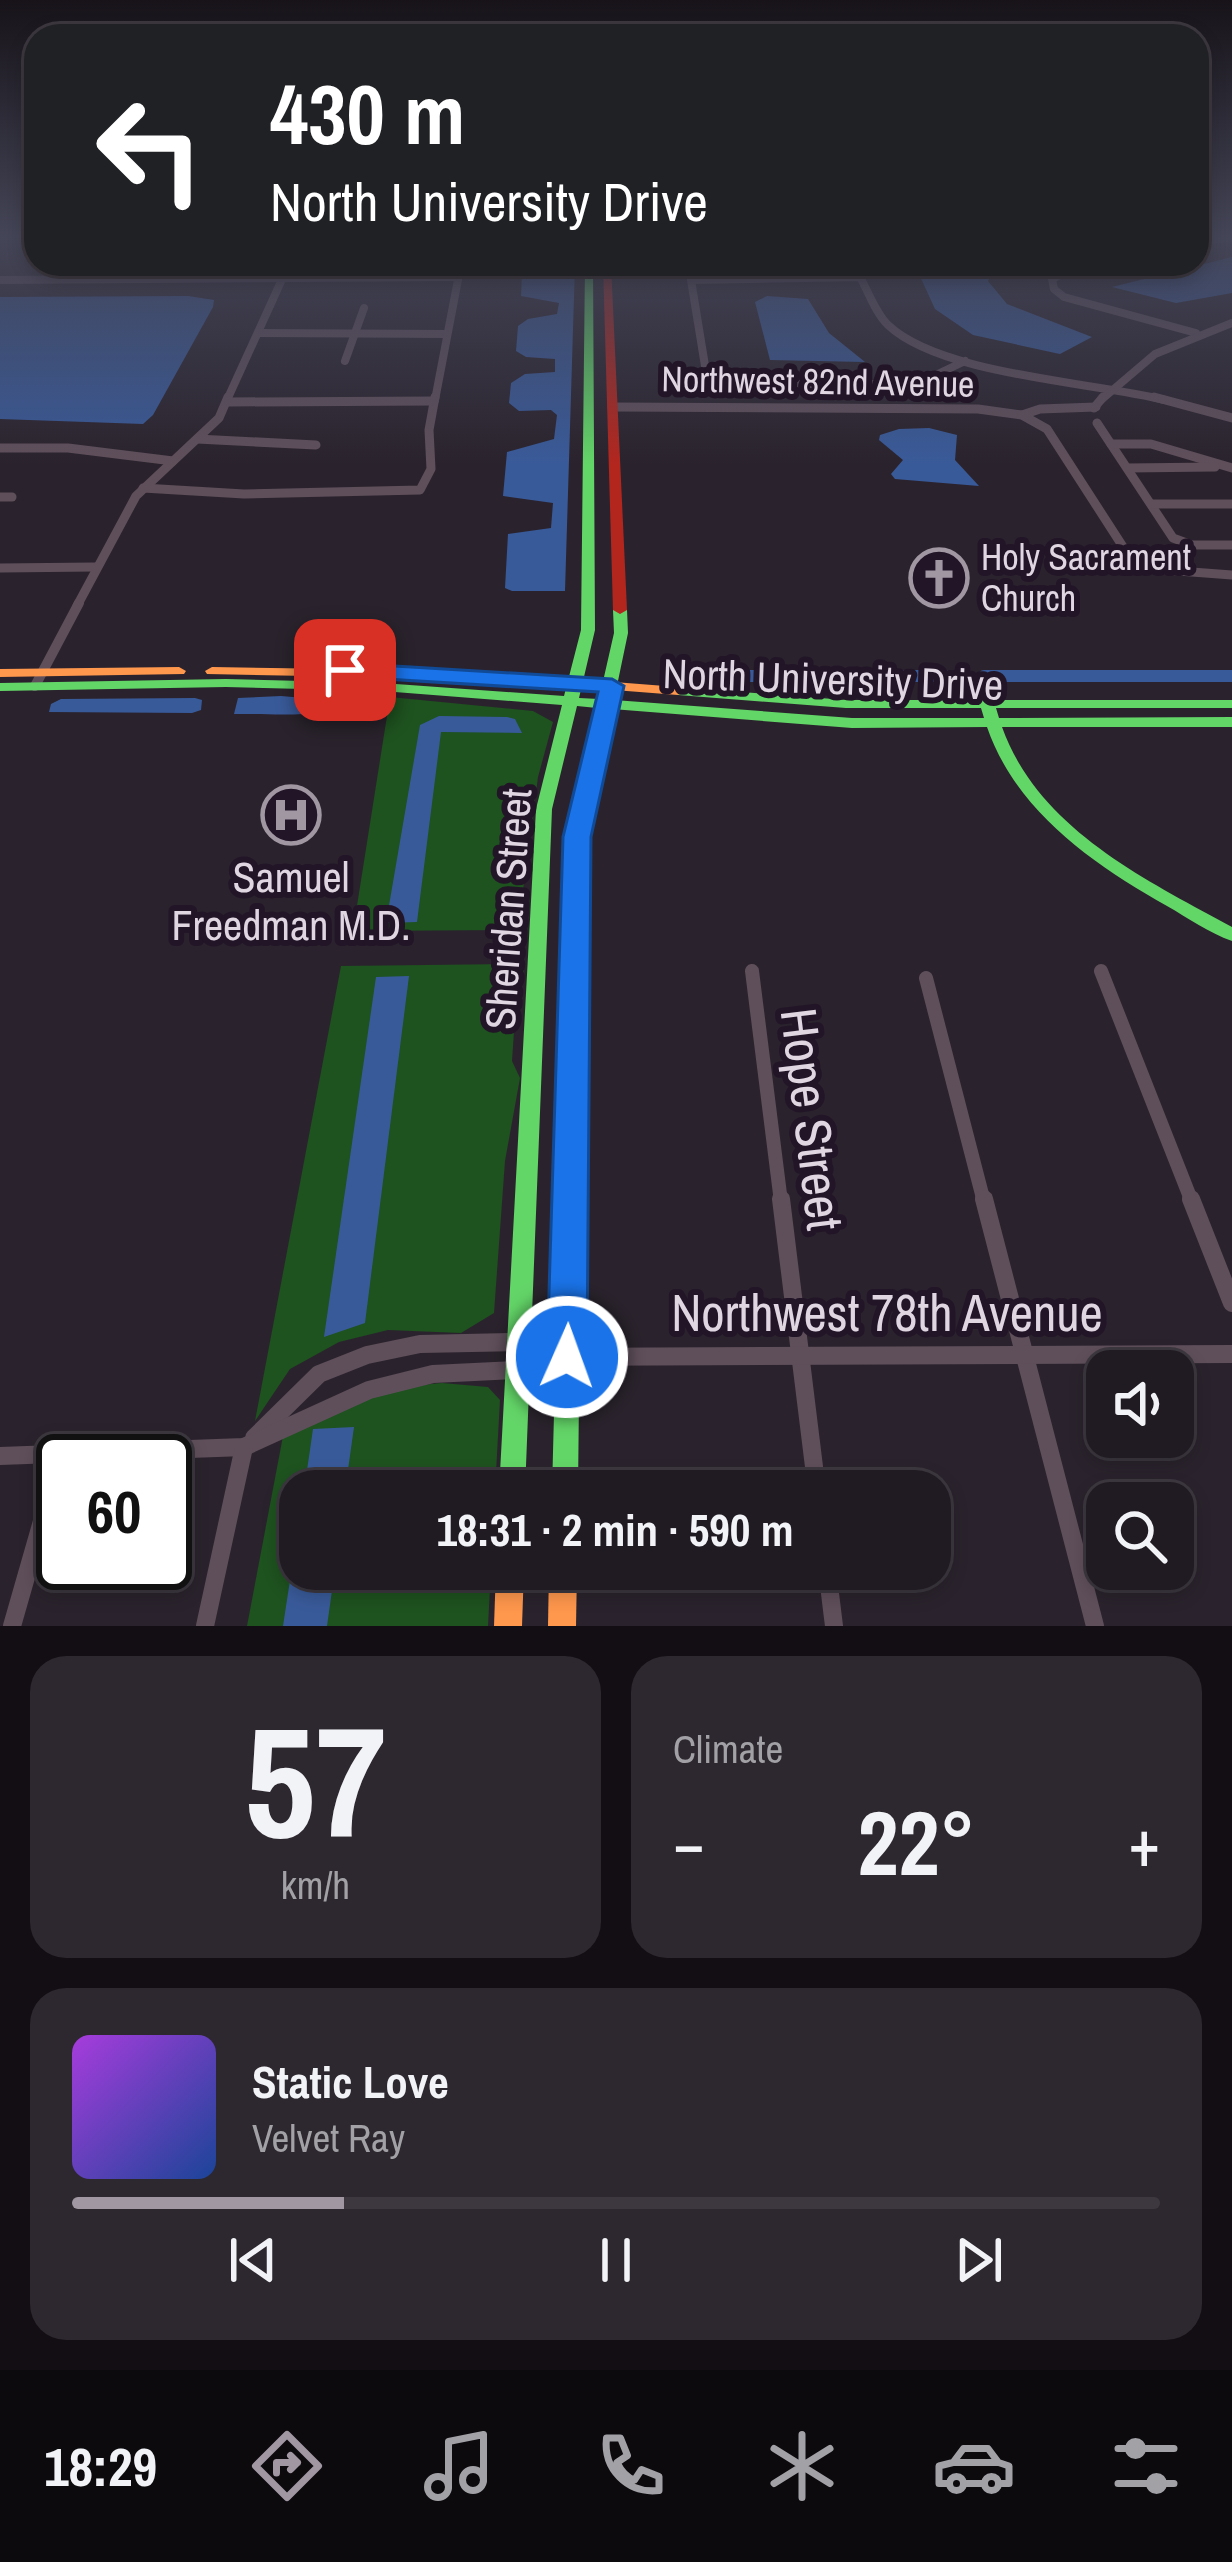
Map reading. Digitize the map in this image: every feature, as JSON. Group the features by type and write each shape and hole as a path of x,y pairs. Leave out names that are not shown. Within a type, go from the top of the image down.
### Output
{"main road":[{"name":"Sheridan Street","path":"513,1470 541,949 544,809 586,652 590,599 589,313"},
{"name":"Sheridan Street","path":"565,1470 577,837 621,633 609,313"},
{"name":"North University Drive","path":"0,687 38,680 386,670 988,714 1232,722"},
{"name":"North University Drive","path":"0,673 38,680 382,687 822,722 1232,704"},
{"path":"988,714 1021,782 1093,853 1232,935"},
{"path":"508,1626 509,1590"},
{"path":"562,1626 563,1590"}],"street":[{"path":"38,680 95,568 143,488 229,402 268,313"},
{"path":"345,361 362,313"},
{"path":"143,488 244,494 420,490 428,483 434,448 429,430 451,313"},
{"path":"699,313 711,383 917,384 964,361"},
{"path":"880,313 887,325 917,343 964,361 1112,387 1232,418"},
{"path":"1115,313 1196,333"},
{"path":"1112,387 1146,358 1196,333 1232,322"},
{"path":"260,333 447,334"},
{"name":"Northwest 82nd Avenue","path":"612,406 978,409 1022,415 1037,408 1077,412 1097,405 1112,387"},
{"path":"229,402 434,401"},
{"path":"1022,415 1054,437 1127,553 1165,570 1232,575"},
{"path":"1097,423 1177,540 1232,545"},
{"path":"196,439 316,445"},
{"path":"1111,444 1151,444 1228,467"},
{"path":"0,448 68,448 173,460"},
{"path":"1126,468 1228,467"},
{"path":"1151,504 1232,504"},
{"path":"0,568 95,568"},
{"name":"Hope Street","path":"752,971 814,1470"},
{"path":"1101,971 1232,1303"},
{"path":"926,978 1095,1626"},
{"path":"205,1626 244,1447 319,1374 367,1355 420,1344 516,1342"},
{"name":"Northwest 78th Avenue","path":"516,1342 543,1357"},
{"name":"Northwest 78th Avenue","path":"192,1449 244,1447 369,1390 433,1374 515,1370 543,1357 1232,1354"},
{"name":"Northwest 78th Avenue","path":"0,1456 36,1455"},
{"path":"12,1626 36,1542"},
{"path":"829,1590 834,1626"}],"green space":[{"path":"390,697 533,711 553,722 538,777 520,913 508,930 353,931"},
{"path":"510,964 524,970 516,1002 512,1061 520,1078 505,1161 494,1313 461,1333 388,1330 339,1342 290,1369 255,1421 341,966"},
{"path":"420,1385 488,1387 500,1400 496,1470 279,1470 279,1590 490,1590 488,1626 247,1626 283,1436 380,1395"}],"water":[{"path":"0,313 210,313 153,415 143,424 0,419"},
{"path":"574,313 565,591 512,591 505,588 508,534 551,528 553,503 503,496 507,452 554,439 557,415 551,410 519,411 509,403 511,383 525,374 555,372 555,359 526,357 516,351 518,326 528,319"},
{"path":"758,313 817,313 829,333 865,362 770,360"},
{"path":"941,313 1030,313 1092,337 1060,354 973,335"},
{"path":"929,428 957,435 955,460 979,486 895,479 891,474 903,460 879,440 880,435"},
{"path":"238,698 351,702 313,713 234,714"},
{"path":"61,699 202,700 201,710 192,713 49,712 51,704"},
{"path":"439,716 507,717 515,719 522,733 441,732 417,922 386,923 420,725"},
{"path":"409,976 365,1323 324,1337 376,977"},
{"path":"354,1427 348,1470 307,1470 313,1429"},
{"path":"289,1590 332,1590 327,1626 283,1626"}],"waterway":[{"path":"744,676 965,676"},
{"path":"984,676 1232,676"}],"traffic: fast":[{"path":"513,1470 544,809 588,630 589,313"},
{"path":"565,1470 577,837 621,633 620,610"},
{"path":"0,687 226,683 382,687 852,723 1232,722"},
{"path":"678,691 846,704 1232,704"},
{"path":"987,705 1002,747 1023,783 1051,815 1118,869 1232,935"}],"traffic: slow":[{"path":"0,673 179,671"},
{"path":"212,671 474,675 678,691"},
{"path":"508,1626 509,1590"},
{"path":"562,1626 563,1590"}],"traffic: jam":[{"path":"609,313 620,610"}],"place":[{"name":"Holy Sacrament Church","path":"939,578"},
{"name":"Samuel Freedman M.D.","path":"291,815"}],"route":[{"path":"345,670 474,674 612,686 577,837 567,1357"}]}
